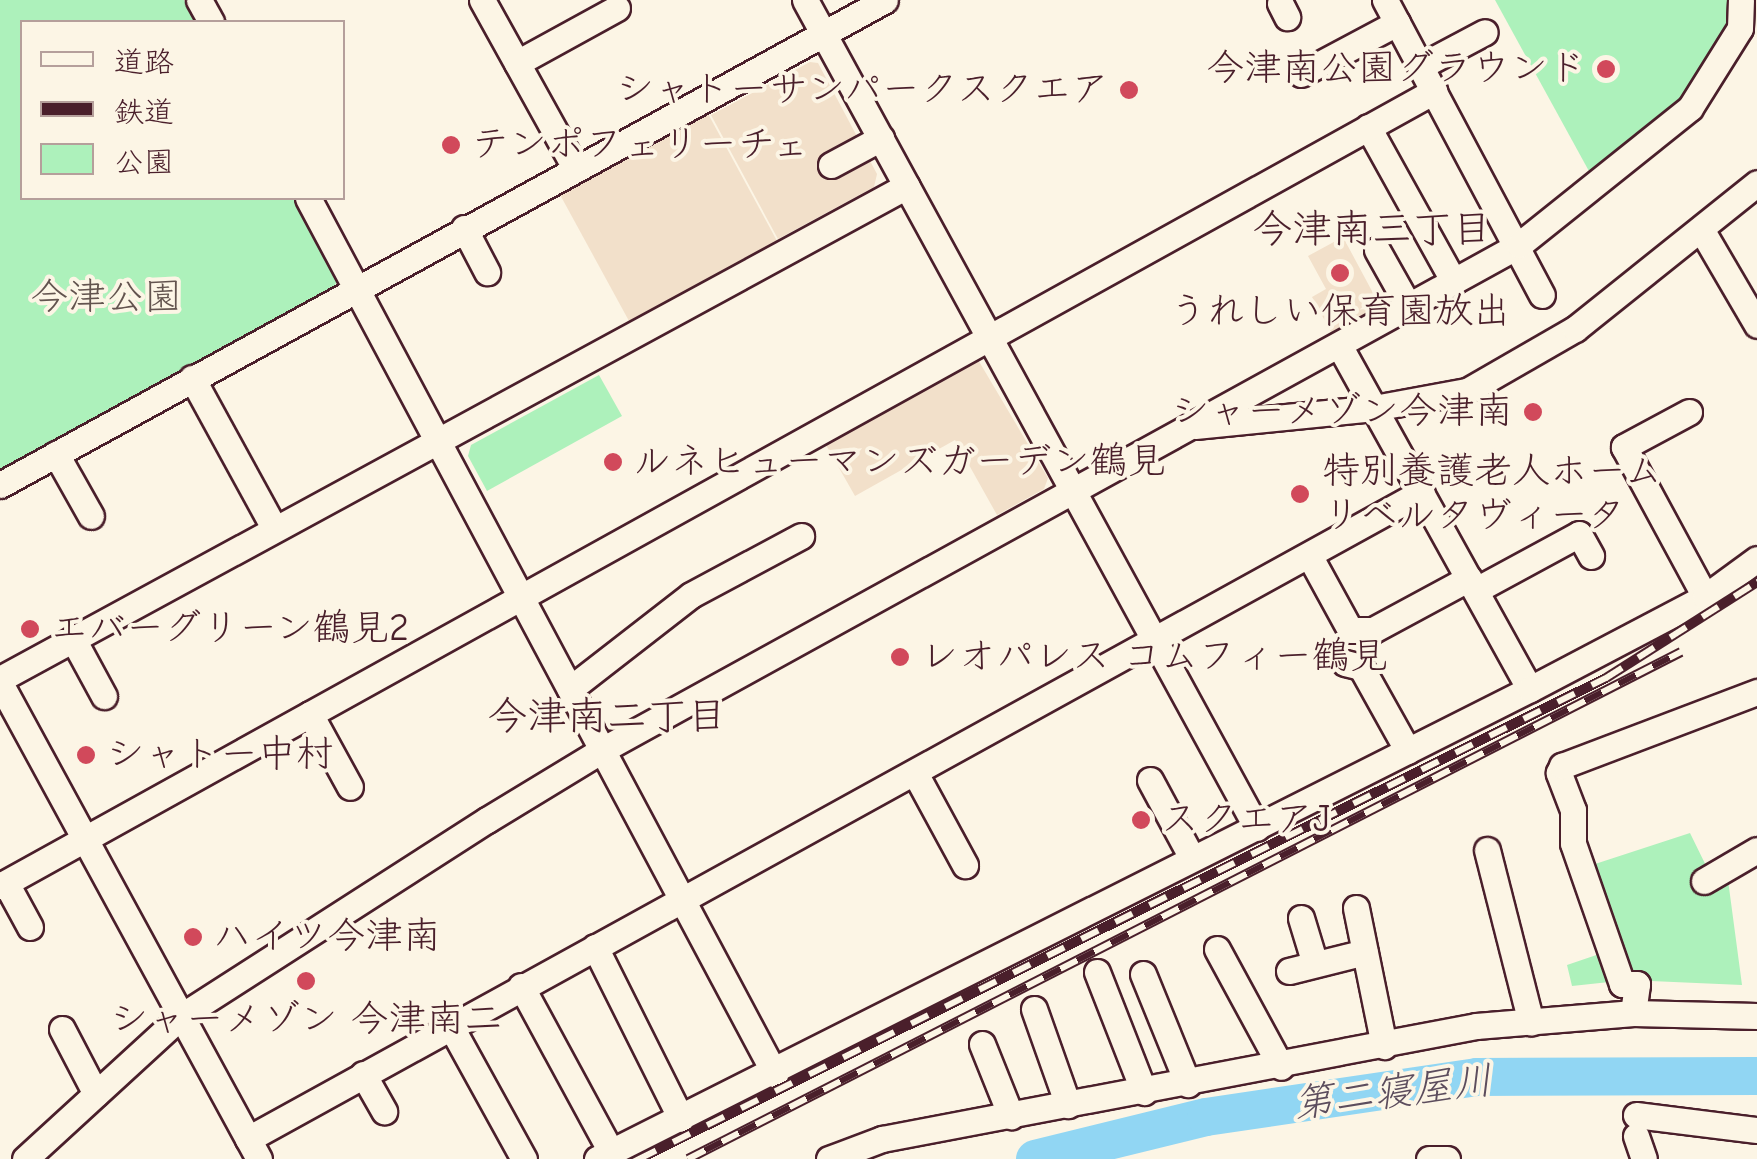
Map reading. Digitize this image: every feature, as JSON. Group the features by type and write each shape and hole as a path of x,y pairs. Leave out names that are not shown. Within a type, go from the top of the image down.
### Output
{"street":[{"path":"482,0 575,168"},
{"path":"805,0 1257,828"},
{"path":"0,486 885,0"},
{"path":"1384,0 1542,295"},
{"path":"25,1159 180,1017 602,750 1518,245 1690,108 1740,28 1741,0"},
{"path":"518,63 617,8"},
{"path":"1301,74 1397,23"},
{"path":"1421,66 1484,32"},
{"path":"30,926 3,885 988,333 1434,91"},
{"path":"1368,127 1454,282"},
{"path":"831,165 880,138"},
{"path":"1185,426 1374,408 1467,390 1575,329 1757,183"},
{"path":"906,186 0,681 253,1149 363,1074 450,1024 1155,642 1422,492"},
{"path":"309,200 775,1074"},
{"path":"464,228 487,272"},
{"path":"1701,229 1757,324"},
{"path":"1377,250 1409,307"},
{"path":"1339,345 1530,689"},
{"path":"192,378 274,528"},
{"path":"1689,412 1624,446 1705,597"},
{"path":"56,454 91,516"},
{"path":"1309,555 1350,630 1373,630 1579,534 1591,556"},
{"path":"570,689 690,594 800,536"},
{"path":"520,986 604,1156 775,1074 1530,689 1705,597 1757,560"},
{"path":"73,638 104,696"},
{"path":"1345,663 1362,667 1408,752"},
{"path":"1633,1013 1637,984 1622,984 1572,844 1573,810 1558,774 1562,766 1757,692"},
{"path":"310,714 350,788"},
{"path":"915,773 965,865"},
{"path":"1150,780 1192,858"},
{"path":"1486,850 1532,1022"},
{"path":"1704,882 1757,850"},
{"path":"1356,908 1384,1046"},
{"path":"1300,918 1315,964"},
{"path":"594,947 681,1119"},
{"path":"1217,949 1281,1067"},
{"path":"1290,971 1365,952"},
{"path":"1097,972 1144,1092"},
{"path":"1142,974 1188,1084"},
{"path":"1034,1009 1068,1105"},
{"path":"829,1159 882,1139 1532,1022 1633,1013 1757,1016"},
{"path":"450,1024 524,1159"},
{"path":"62,1029 96,1094"},
{"path":"982,1044 1011,1116"},
{"path":"363,1074 384,1112"},
{"path":"1638,1137 1757,1130"},
{"path":"1428,1159 1448,1159"}],"shaded area":[{"path":"810,62 818,63 877,174 874,187 778,239 711,115"},
{"path":"706,110 777,241 629,321 558,191"},
{"name":"うれしい保育園放出","path":"1343,237 1380,306 1331,332 1312,297 1326,289 1308,256"},
{"path":"974,353 1048,478 1044,489 997,515 955,440 855,496 822,438"}],"green space":[{"name":"今津公園","path":"0,0 184,0 195,20 20,20 20,200 295,200 338,276 334,289 0,472"},
{"name":"今津南公園グラウンド","path":"1495,0 1730,0 1729,26 1684,98 1590,173"},
{"path":"599,375 622,416 487,491 468,456 471,445"},
{"path":"1690,833 1715,884 1728,880 1742,985 1628,980 1572,986 1567,965 1617,948 1592,865"}],"waterway":[{"name":"第二寝屋川","path":"1035,1159 1206,1117 1477,1077 1757,1076"}],"railway":[{"path":"639,1159 1606,678 1757,582"},
{"path":"688,1159 1681,652"}],"place":[{"name":"今津南公園グラウンド","path":"1606,69"},
{"name":"シャトーサンパークスクエア","path":"1129,90"},
{"name":"テンポフェリーチェ","path":"451,145"},
{"name":"うれしい保育園放出","path":"1340,273"},
{"name":"シャーメゾン今津南","path":"1533,412"},
{"name":"ルネヒューマンズガーデン鶴見","path":"613,462"},
{"name":"特別養護老人ホーム リベルタヴィータ","path":"1300,494"},
{"name":"エバーグリーン鶴見2","path":"30,629"},
{"name":"レオパレス コムフィー鶴見","path":"900,657"},
{"name":"シャトー中村","path":"86,755"},
{"name":"スクエアJ","path":"1141,820"},
{"name":"ハイツ今津南","path":"193,937"},
{"name":"シャーメゾン 今津南二","path":"306,981"}],"district":[{"name":"今津南三丁目","path":"1372,229"},
{"name":"今津南二丁目","path":"607,716"}]}
